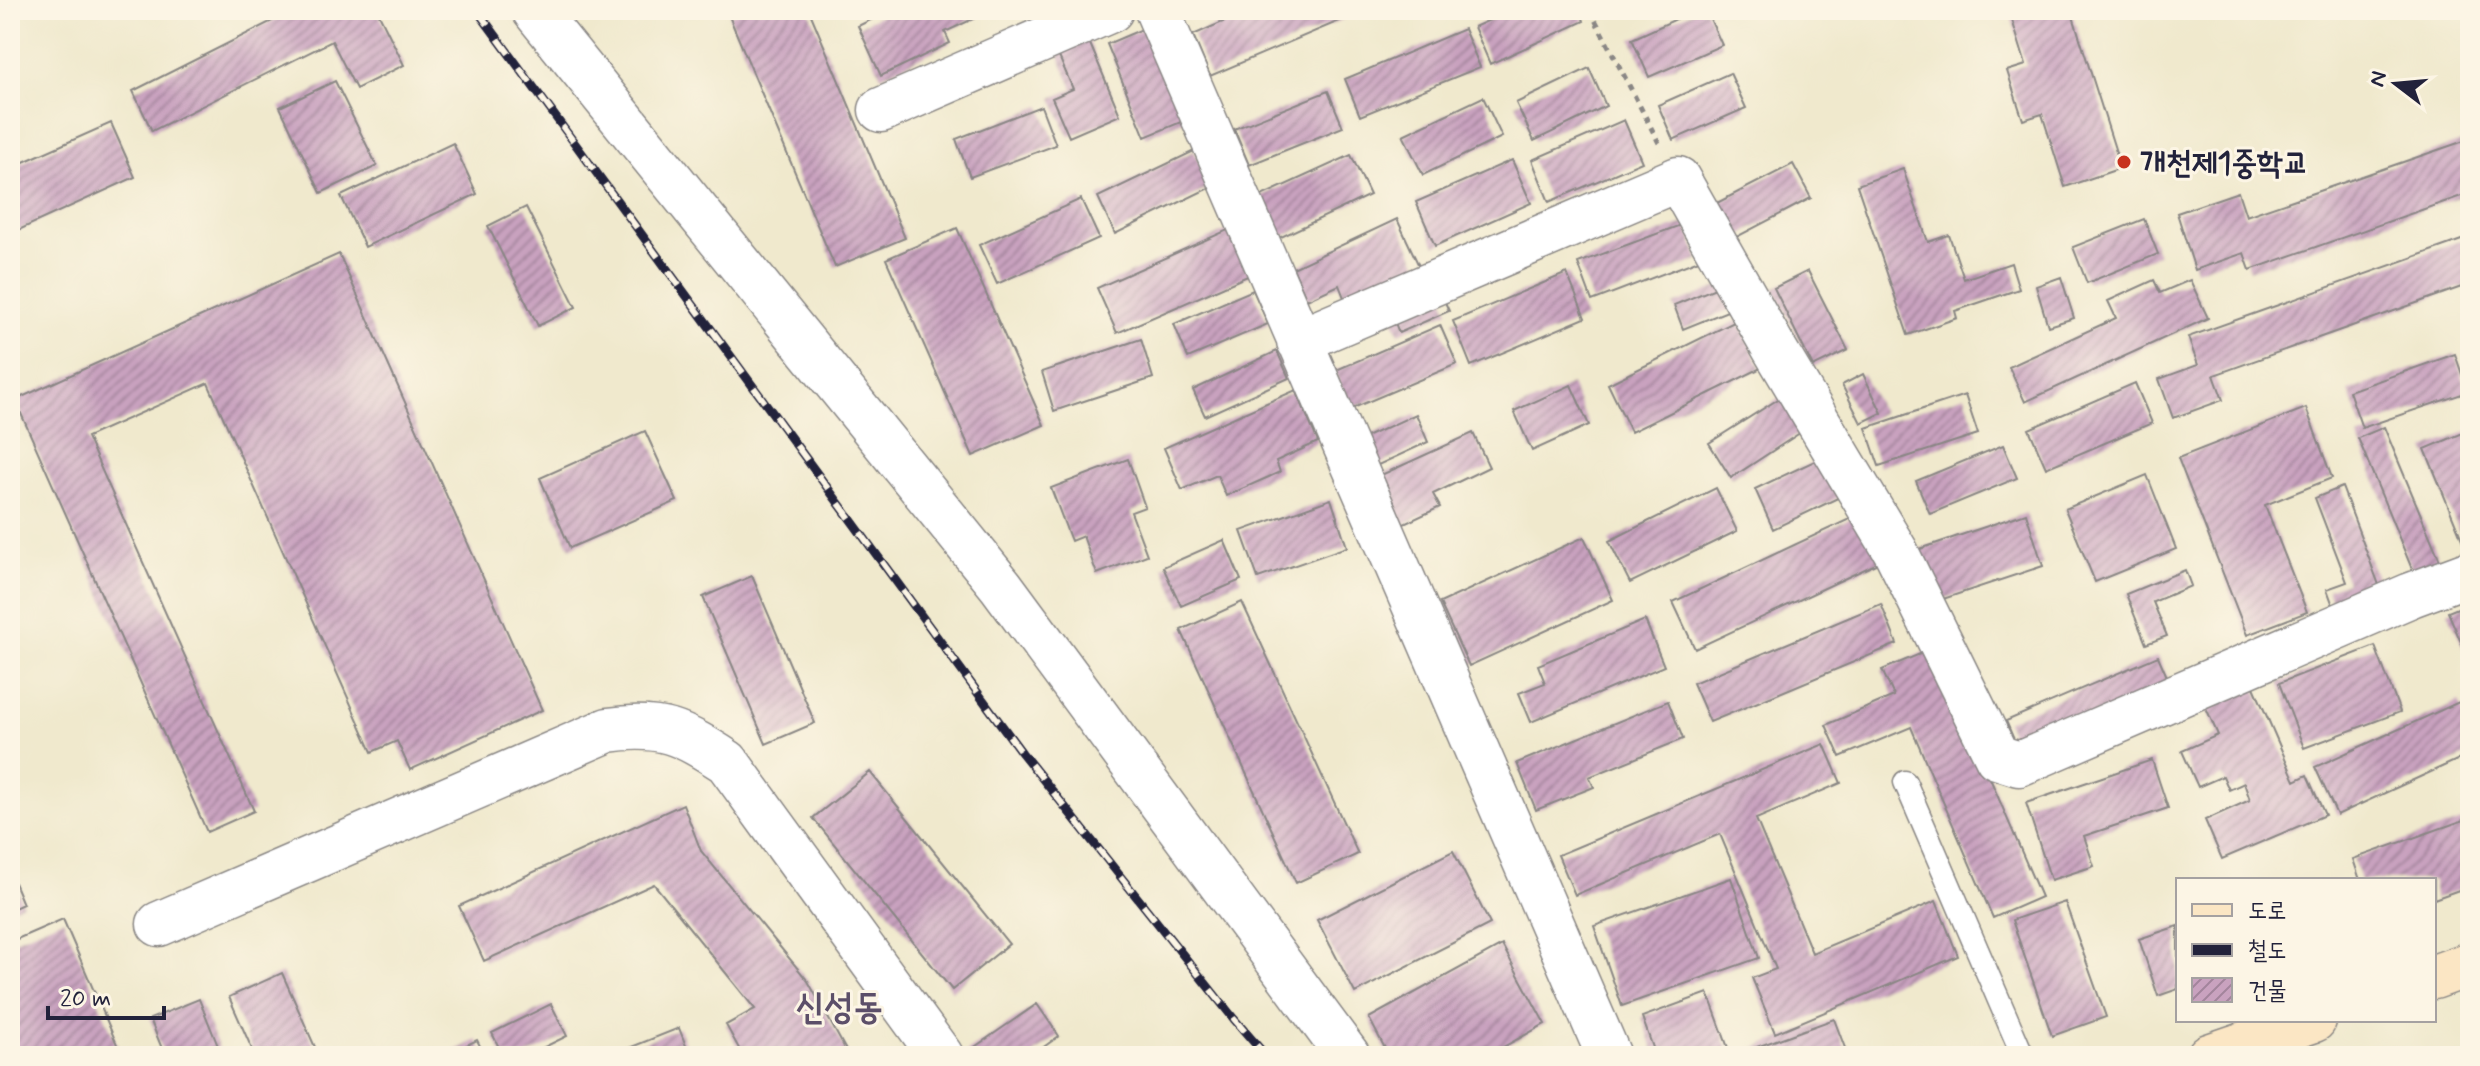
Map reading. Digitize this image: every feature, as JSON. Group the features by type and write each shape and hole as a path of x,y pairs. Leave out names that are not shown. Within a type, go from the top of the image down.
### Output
{"main road":[{"path":"2436,976 2470,964"},
{"path":"2209,1056 2308,1022"}],"street":[{"path":"534,10 1001,586 1348,1056"},
{"path":"881,110 1111,10"},
{"path":"1157,10 1609,1056"},
{"path":"1299,341 1678,179 1774,348 1895,550 1997,757 2019,764 2411,595 2470,573"},
{"path":"159,924 608,730 633,726 668,729 727,762 941,1056"}],"lane":[{"path":"1905,782 2023,1056"}],"path":[{"path":"1590,10 1623,79 1678,179"}],"building":[{"path":"294,10 377,10 404,65 356,89 332,41 152,131 133,91"},
{"path":"743,10 809,10 905,238 835,267 729,16"},
{"path":"891,10 992,10 945,32 950,43 881,76 858,26"},
{"path":"1250,10 1365,10 1210,76 1193,35"},
{"path":"1512,10 1580,10 1584,21 1490,64 1474,27"},
{"path":"1696,10 1706,10 1722,45 1649,77 1632,39"},
{"path":"2009,10 2071,10 2121,168 2065,187 2042,114 2023,120 2007,71 2026,65"},
{"path":"1147,27 1186,120 1145,137 1107,44"},
{"path":"1464,29 1480,67 1360,116 1345,79"},
{"path":"1088,39 1120,115 1069,137 1052,98 1073,89 1057,52"},
{"path":"1589,68 1606,106 1534,141 1516,103"},
{"path":"1730,73 1746,108 1673,140 1658,105"},
{"path":"335,81 377,166 321,193 280,107"},
{"path":"1328,91 1343,127 1249,165 1234,129"},
{"path":"1483,97 1502,137 1423,175 1403,135"},
{"path":"1041,106 1056,145 970,177 956,139"},
{"path":"1624,120 1642,162 1549,202 1532,160"},
{"path":"111,123 135,177 10,234 10,168"},
{"path":"2470,139 2470,193 2250,270 2244,253 2195,270 2177,213 2238,192 2246,216"},
{"path":"453,143 477,194 365,247 341,196"},
{"path":"1194,151 1211,187 1115,234 1098,197"},
{"path":"1351,155 1370,195 1277,239 1257,198"},
{"path":"1512,160 1531,203 1435,246 1416,202"},
{"path":"1793,164 1811,198 1727,242 1709,207"},
{"path":"1903,169 1928,242 1949,235 1964,279 2011,263 2019,289 1955,311 1957,318 1908,335 1857,185"},
{"path":"1081,199 1099,238 997,284 979,245"},
{"path":"526,207 576,307 538,326 488,226"},
{"path":"1397,219 1419,266 1345,300 1339,285 1307,300 1293,268"},
{"path":"2144,219 2158,254 2087,283 2073,247"},
{"path":"1686,223 1699,260 1592,301 1578,263"},
{"path":"957,228 1044,425 973,456 886,259"},
{"path":"1230,229 1250,275 1117,333 1097,288"},
{"path":"2470,237 2470,284 2214,375 2223,400 2173,418 2159,379 2198,365 2188,337"},
{"path":"339,254 542,710 410,770 397,741 372,752 208,383 87,437 254,811 207,832 15,400"},
{"path":"1808,271 1848,350 1813,367 1774,288"},
{"path":"1567,273 1585,318 1471,366 1453,321"},
{"path":"2061,277 2074,318 2048,326 2036,286"},
{"path":"2154,280 2160,293 2190,280 2208,318 2025,402 2009,367 2116,318 2108,301"},
{"path":"1725,284 1735,308 1683,329 1674,305"},
{"path":"1253,290 1268,324 1188,358 1174,324"},
{"path":"1441,293 1449,311 1399,333 1392,315"},
{"path":"1738,320 1761,368 1631,432 1608,384"},
{"path":"1440,325 1457,364 1351,409 1334,371"},
{"path":"1141,339 1153,378 1054,411 1042,372"},
{"path":"1277,351 1289,378 1205,416 1193,390"},
{"path":"2455,354 2468,392 2362,428 2349,391"},
{"path":"1863,374 1882,413 1861,423 1842,385"},
{"path":"2135,383 2152,423 2046,468 2029,429"},
{"path":"1571,385 1589,425 1532,451 1514,411"},
{"path":"1296,390 1318,442 1276,461 1280,472 1226,496 1217,475 1182,490 1164,448"},
{"path":"1788,393 1809,427 1731,478 1709,443"},
{"path":"1965,395 1978,434 1879,466 1866,428"},
{"path":"2306,408 2332,478 2265,505 2307,612 2247,635 2178,458"},
{"path":"1416,414 1428,442 1376,466 1364,438"},
{"path":"2384,427 2441,563 2414,574 2358,438"},
{"path":"2470,430 2470,559 2425,449"},
{"path":"645,431 677,501 570,548 540,478"},
{"path":"1473,433 1489,467 1433,494 1440,507 1402,525 1379,476"},
{"path":"2003,445 2017,478 1930,514 1916,481"},
{"path":"1825,456 1844,495 1773,529 1755,489"},
{"path":"1128,459 1145,507 1131,512 1147,555 1097,574 1083,536 1071,541 1051,488"},
{"path":"2147,475 2176,549 2095,582 2065,509"},
{"path":"2342,487 2382,593 2335,611 2327,589 2347,582 2315,498"},
{"path":"1716,488 1737,531 1630,583 1609,541"},
{"path":"1331,499 1347,547 1258,578 1241,531"},
{"path":"2026,513 2043,566 1934,602 1917,550"},
{"path":"1860,514 1882,561 1695,649 1673,602"},
{"path":"1584,537 1613,600 1469,666 1440,603"},
{"path":"1224,540 1241,580 1181,606 1163,567"},
{"path":"2185,570 2191,586 2153,602 2167,636 2146,644 2126,594"},
{"path":"752,576 815,723 766,744 703,597"},
{"path":"1242,602 1358,854 1296,883 1181,630"},
{"path":"2470,603 2470,663 2448,612"},
{"path":"1881,604 1897,644 1710,722 1693,683"},
{"path":"1645,620 1664,666 1531,722 1519,693 1545,683 1538,665"},
{"path":"2375,646 2400,712 2304,748 2279,683"},
{"path":"1934,648 2041,897 1993,918 1911,727 1840,757 1826,725 1894,696 1882,670"},
{"path":"2158,656 2172,688 2020,754 2006,721"},
{"path":"2251,680 2295,781 2307,775 2325,815 2222,859 2205,820 2250,800 2244,783 2229,790 2223,776 2198,787 2182,751 2218,735 2203,701"},
{"path":"1668,701 1683,739 1589,777 1594,787 1536,810 1517,763"},
{"path":"2459,702 2470,726 2470,754 2337,815 2315,767"},
{"path":"1824,744 1841,783 1756,819 1812,953 1936,901 1958,956 1775,1033 1752,978 1776,969 1720,834 1575,895 1558,855"},
{"path":"2152,760 2168,808 2084,836 2094,866 2051,880 2026,803"},
{"path":"870,772 1009,944 952,990 813,818"},
{"path":"683,804 701,851 808,981 849,1056 743,1056 726,1025 755,1009 654,884 484,961 459,906"},
{"path":"2470,818 2470,886 2436,898 2436,878 2359,878 2353,859"},
{"path":"1453,851 1490,924 1355,993 1317,920"},
{"path":"10,873 23,904 10,910"},
{"path":"1731,878 1759,958 1622,1006 1594,926"},
{"path":"2065,902 2106,1017 2052,1036 2012,920"},
{"path":"63,919 122,1056 10,1056 10,942"},
{"path":"2176,927 2176,990 2158,996 2139,939"},
{"path":"1502,945 1545,1024 1487,1056 1389,1056 1369,1018"},
{"path":"282,973 319,1056 255,1056 229,997"},
{"path":"1708,993 1731,1056 1656,1056 1642,1017"},
{"path":"199,999 222,1056 165,1056 150,1019"},
{"path":"551,1004 567,1036 526,1056 503,1056 492,1033"},
{"path":"1037,1004 1059,1036 1031,1056 968,1056 966,1053"},
{"path":"1834,1019 1848,1056 1732,1056"},
{"path":"679,1028 690,1056 609,1056"},
{"path":"477,1040 485,1056 444,1056"}],"railway":[{"path":"477,10 1022,753 1266,1056"}],"place":[{"name":"개천제1중학교","path":"2124,162"}],"district":[{"name":"신성동","path":"839,1005"}]}
